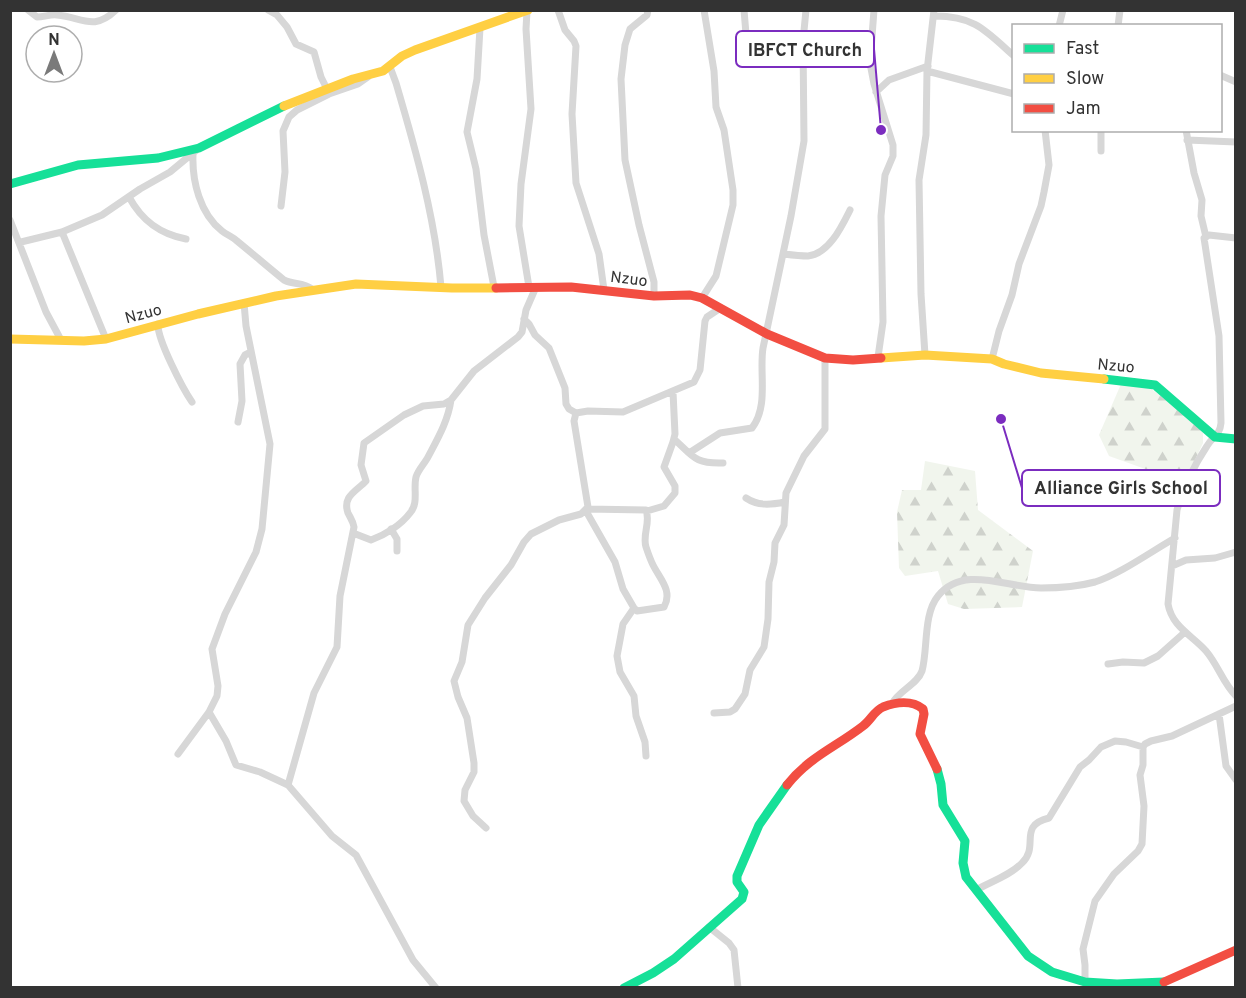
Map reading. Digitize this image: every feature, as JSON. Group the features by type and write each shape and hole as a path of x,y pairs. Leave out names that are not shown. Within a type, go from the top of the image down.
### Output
{"street":[{"path":"28,10 38,17 57,15 94,23 108,17 116,10"},
{"path":"268,10 277,15 287,27 296,44 314,52 327,89"},
{"path":"558,10 565,30 576,46 572,114 576,183 599,254 604,290"},
{"path":"648,10 647,15 630,29 621,67 621,88 625,160 654,282 654,296"},
{"path":"702,298 716,276 733,205 734,190 724,130 716,107 714,71 704,10"},
{"path":"744,10 746,34"},
{"path":"689,453 720,433 752,428 762,398 761,362 784,254 804,141 803,41 806,10"},
{"path":"874,10 870,63 876,92 893,146 893,156 885,175 881,216 883,322 878,357"},
{"path":"21,242 62,232 102,215 170,172 196,152 267,113 352,79 390,67 402,56 415,50 528,11 526,29 531,109 521,184 519,226 533,287 522,332 519,337 474,371 451,400 444,404 423,406 414,410 364,443 361,465 366,481 350,494 347,501 348,512 354,524 340,596 337,648 314,693 288,785"},
{"path":"925,355 921,294 919,180 926,135 928,68 934,13 977,24 1012,54"},
{"path":"480,28 477,80 467,132 478,183 484,235 494,287"},
{"path":"390,67 427,190 441,287"},
{"path":"876,92 889,80 928,68 1012,93"},
{"path":"281,206 285,172 283,131 289,117 297,110 329,94 358,84 370,75"},
{"path":"1222,75 1236,82"},
{"path":"992,359 1019,264 1044,192 1049,165 1045,132"},
{"path":"1101,132 1101,152"},
{"path":"1186,132 1202,200 1201,216 1215,298 1221,372 1221,423 1220,432 1207,445 1177,510 1168,604 1170,615 1175,623 1209,655 1236,696"},
{"path":"1187,140 1236,142"},
{"path":"10,184 78,165 158,158 196,152"},
{"path":"196,152 198,194 203,207 217,226 284,280 289,283 306,285 312,289"},
{"path":"129,197 139,213 152,226 162,232 186,239"},
{"path":"784,254 811,256 819,253 842,228 850,210"},
{"path":"10,220 21,242 46,312 61,340"},
{"path":"62,232 106,339"},
{"path":"1206,237 1209,235 1236,238"},
{"name":"Nzuo","path":"10,339 106,339 244,303 312,289 356,284 533,287 604,290 654,296 690,295 702,298 767,334 825,358 853,360 925,355 992,359 1041,373 1148,383 1155,385 1215,436"},
{"path":"178,754 209,712 217,696 218,686 212,649 256,552 262,529 270,444 251,352 244,303"},
{"path":"524,319 535,335 549,348 565,388 566,404 569,409 576,413 623,412 694,382 698,377 705,321 719,309"},
{"path":"158,324 164,348 184,391 192,402"},
{"path":"238,422 242,401 240,364 245,355 251,352"},
{"path":"714,713 730,712 735,709 745,694 750,670 764,647 768,619 768,582 774,562 775,543 784,525 788,486 804,456 825,429 825,358"},
{"path":"486,828 473,816 464,801 465,790 474,772 474,764 467,717 454,681 462,662 468,625 531,534 548,524 586,510 642,508 647,511 664,506 675,493 675,486 664,467 674,439 673,392"},
{"path":"353,533 371,540 402,522 414,508 416,474 428,458 449,415 451,400"},
{"path":"576,413 573,421 586,510 615,562 623,589 637,610 662,609 667,600 667,592 661,576 652,564 645,542 647,511"},
{"path":"1215,436 1236,439"},
{"path":"674,439 700,462 723,463"},
{"path":"746,498 762,505 785,502"},
{"path":"391,530 397,539 397,551"},
{"path":"892,704 899,693 922,672 933,603 945,590 971,579 987,579 1017,586 1042,588 1093,582 1106,578 1175,538"},
{"path":"1172,566 1186,560 1215,558 1236,552"},
{"path":"634,608 623,624 617,656 620,672 634,696 636,716 645,742 646,756"},
{"path":"1108,664 1144,663 1158,656 1185,632"},
{"path":"624,987 653,973 674,959 742,899 744,892 737,882 737,876 759,825 797,772 823,751 844,740 867,723 880,708 906,703 918,705 923,709 920,734 935,762 941,784 943,805 965,841 962,857 963,869 976,890 1028,956 1052,972 1085,982 1117,984 1164,982 1236,950"},
{"path":"1085,982 1083,949 1095,901 1114,874 1138,852 1142,844 1144,806 1140,774 1143,765 1143,747 1151,741 1172,736 1236,706"},
{"path":"209,712 226,741 236,765 260,772 288,785 332,836 356,855 413,960 436,987"},
{"path":"1220,714 1226,766 1236,780"},
{"path":"976,890 1022,864 1028,855 1030,831 1033,826 1049,818 1080,767 1101,747 1114,741 1143,747"},
{"path":"709,927 734,950 738,987"}],"green space":[{"path":"1121,384 1149,387 1194,422 1203,433 1203,443 1187,477 1176,480 1109,456 1099,435"},
{"path":"925,461 975,471 978,510 1033,551 1022,607 964,609 948,604 938,571 905,576 899,568 897,512 902,490 921,490"}],"traffic: fast":[{"path":"10,184 78,165 158,158 199,148 284,106"},
{"path":"1104,379 1155,385 1215,437 1236,439"},
{"path":"937,769 943,805 965,841 963,863 966,877 1028,956 1052,972 1085,982 1117,984 1164,982"},
{"path":"624,988 674,959 742,899 744,892 737,882 737,876 759,825 787,785"}],"traffic: slow":[{"path":"284,106 353,79 383,71 402,56 415,50 528,10"},
{"path":"10,339 84,341 106,339 276,296 356,284 496,288"},
{"path":"881,358 925,355 992,359 1041,373 1104,379"}],"traffic: jam":[{"path":"496,288 571,287 654,296 690,295 702,298 767,334 825,358 853,360 881,358"},
{"path":"787,785 804,767 863,726 880,709 898,703 914,704 923,709 920,734 937,769"},
{"path":"1164,982 1236,950"}],"place":[{"name":"IBFCT Church","path":"881,130"},
{"name":"Alliance Girls School","path":"1001,419"}]}
